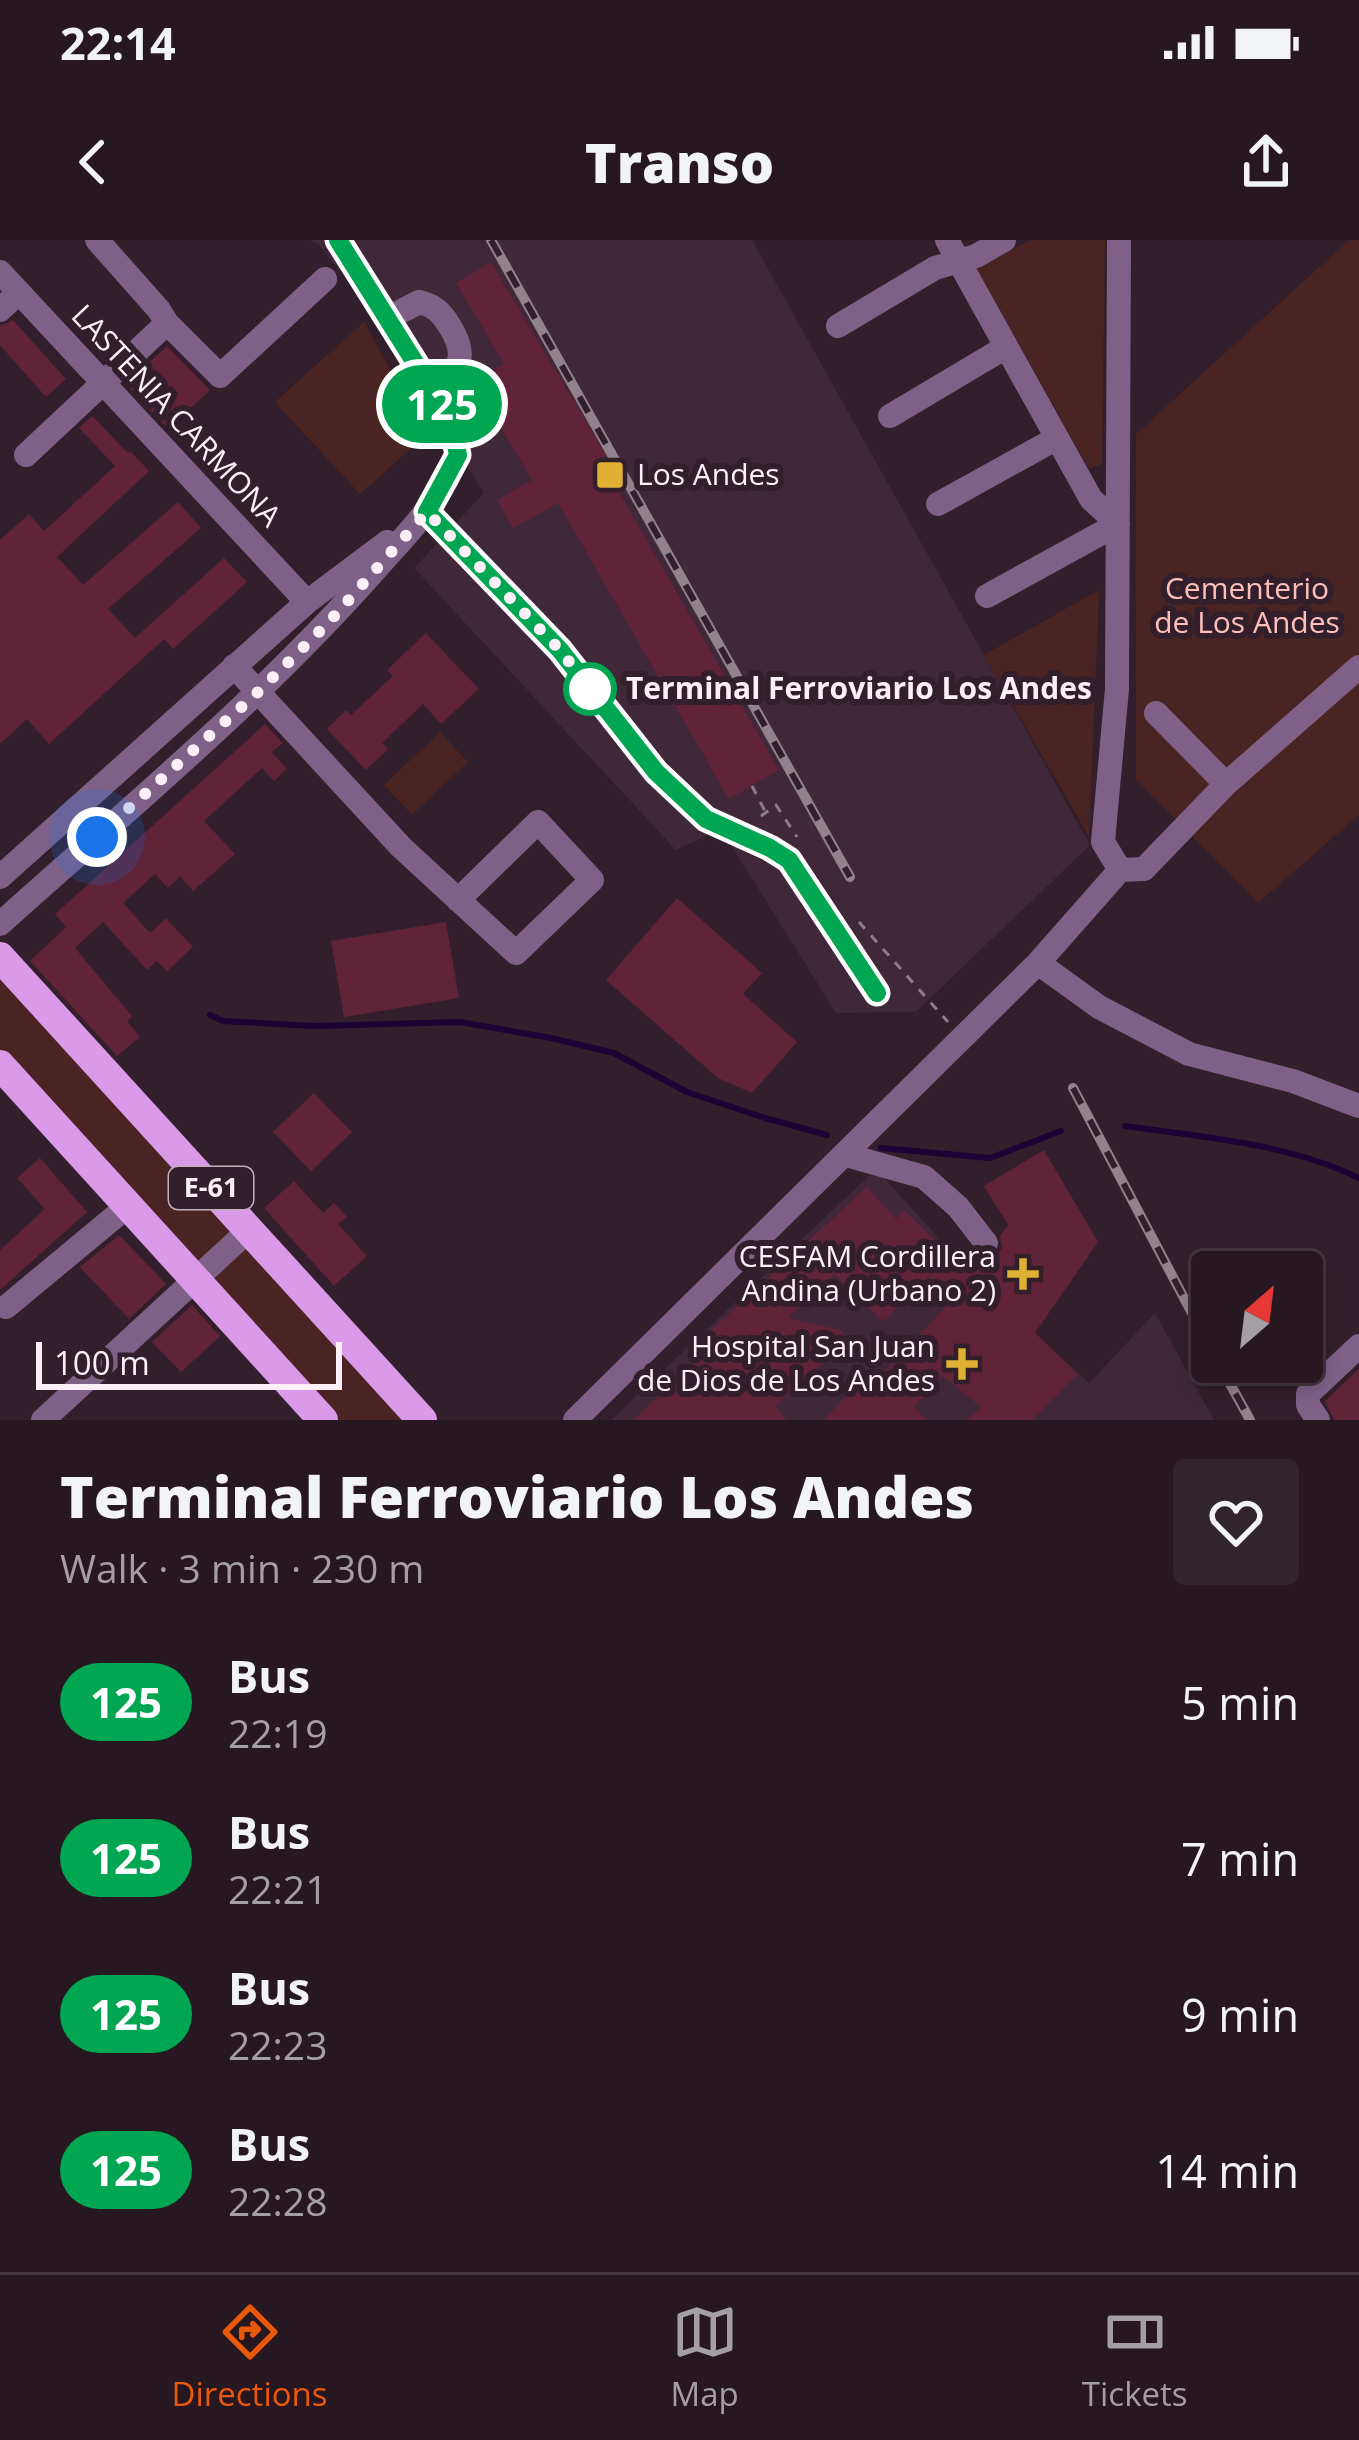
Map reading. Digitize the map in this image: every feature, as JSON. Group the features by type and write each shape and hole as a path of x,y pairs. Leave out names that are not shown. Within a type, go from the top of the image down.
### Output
{"main road":[{"name":"E-61","path":"0,957 422,1420"},
{"name":"E-61","path":"0,1065 323,1420"}],"street":[{"path":"97,240 167,323 220,376 326,279"},
{"path":"0,924 328,623 427,512 458,455 451,420 338,240"},
{"path":"953,250 976,256 1004,240"},
{"path":"1119,240 1117,689 1103,842 1120,870"},
{"path":"838,326 935,268 953,250"},
{"path":"953,250 1091,499 1118,524"},
{"name":"LASTENIA CARMONA","path":"0,272 307,602"},
{"path":"0,310 19,292"},
{"path":"390,324 398,313 419,302 440,311 459,340 461,353 452,375 434,391"},
{"path":"26,455 167,323"},
{"path":"890,416 1006,347"},
{"path":"938,504 1057,438"},
{"path":"0,877 307,602 427,512"},
{"path":"427,512 560,650 656,772 706,819 789,860 877,993"},
{"path":"987,596 1118,524"},
{"path":"234,666 401,847 458,900 516,953 592,880 538,822 458,900"},
{"path":"575,1420 1038,963 1120,870 1144,869 1226,784 1359,667"},
{"path":"1156,713 1226,784"},
{"path":"1038,963 1099,1006 1189,1054 1293,1081 1359,1106"},
{"path":"846,1155 924,1177 958,1207 986,1243"},
{"path":"7,1306 129,1205"},
{"path":"43,1420 249,1230"},
{"path":"1318,1420 1308,1405 1308,1394 1359,1346"}],"path":[{"path":"752,786 766,813"}],"shaded area":[{"path":"310,240 752,240 1090,845 916,1012 836,1013 721,829 676,850 414,568 484,493 362,298"},
{"path":"876,1169 966,1268 941,1288 1012,1353 1035,1333 1089,1383 1155,1313 1214,1420 611,1420"}],"green space":[{"path":"1030,240 1105,240 1102,464 1089,469 977,269"},
{"name":"Cementerio de Los Andes","path":"1349,240 1359,240 1359,815 1258,903 1136,779 1136,434"},
{"path":"364,322 426,435 360,494 275,402"},
{"path":"1099,590 1089,837 984,655"},
{"path":"440,732 468,762 412,815 384,785"},
{"path":"0,977 409,1420 338,1420 0,1055"}],"building":[{"path":"491,262 606,455 601,461 779,770 729,799 558,503 513,528 497,500 532,480 474,382 504,364 456,283"},
{"path":"13,320 66,379 46,397 0,345 0,326"},
{"path":"167,346 210,390 178,421 182,425 173,434 126,384"},
{"path":"92,416 149,471 57,557 83,585 178,502 201,528 108,609 135,638 224,558 247,582 173,649 164,639 49,744 27,719 0,744 0,540 29,514 44,531 115,466 79,428"},
{"path":"426,633 479,689 441,724 423,704 382,743 388,749 366,770 327,729 346,710 351,715 393,676 387,670"},
{"path":"265,724 283,743 272,752 287,769 274,781 262,768 204,821 235,854 193,891 180,876 168,888 155,874 123,903 150,933 166,918 193,947 167,971 157,961 147,970 103,922 75,948 132,1016 127,1021 140,1037 117,1056 30,961 66,927 55,914"},
{"path":"677,898 762,973 743,994 797,1042 752,1093 718,1078 606,980"},
{"path":"446,922 459,998 344,1017 331,941"},
{"path":"314,1093 352,1132 311,1171 273,1132"},
{"path":"1044,1150 1098,1242 1035,1333 1078,1374 1032,1420 967,1420 981,1407 943,1376 914,1407 927,1420 824,1420 870,1369 880,1377 952,1300 928,1277 883,1322 835,1274 788,1318 840,1330 849,1340 775,1406 787,1420 633,1420 714,1346 705,1336 867,1187 896,1219 904,1210 969,1274 983,1259 997,1255 1002,1248 1000,1236 1008,1225 984,1186"},
{"path":"40,1158 87,1212 0,1290 0,1250 45,1209 17,1178"},
{"path":"294,1181 323,1213 334,1203 347,1217 338,1224 367,1256 334,1286 264,1208"},
{"path":"119,1235 166,1284 129,1319 80,1267"},
{"path":"192,1305 220,1336 181,1372 152,1342"},
{"path":"1359,1369 1359,1420 1334,1420 1325,1401"}],"waterway":[{"path":"210,1015 223,1021 315,1026 460,1022 551,1038 614,1053 687,1092 827,1135"},
{"path":"1125,1126 1273,1149 1359,1178"},
{"path":"881,1148 990,1158 1061,1131"}],"railway":[{"path":"491,240 850,877"},
{"path":"1073,1088 1191,1311"},
{"path":"1230,1383 1250,1420"}],"bus line":[{"name":"125","path":"338,240 451,420 458,455 427,512 560,650 656,772 706,819 789,860 877,993"}],"place":[{"name":"Los Andes","path":"610,475"},
{"name":"Terminal Ferroviario Los Andes","path":"590,689"},
{"name":"CESFAM Cordillera Andina (Urbano 2)","path":"1023,1274"},
{"name":"Hospital San Juan de Dios de Los Andes","path":"962,1364"}],"route":[{"path":"97,837 258,692 328,623 427,512 560,650 590,689"}]}
